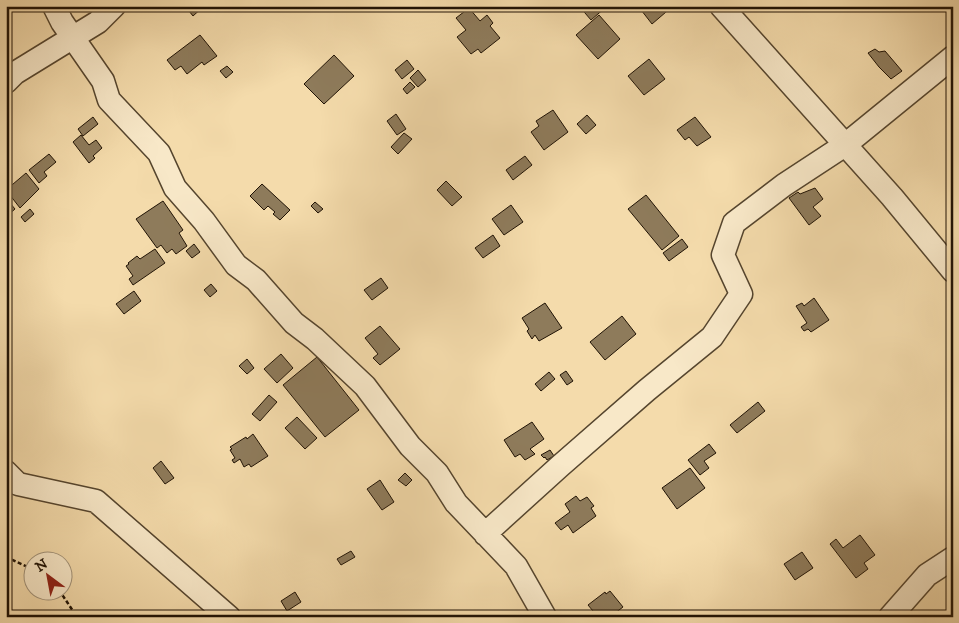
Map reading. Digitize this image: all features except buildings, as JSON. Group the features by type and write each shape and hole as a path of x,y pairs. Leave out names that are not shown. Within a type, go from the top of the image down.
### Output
{"street":[{"path":"54,6 103,81 109,100 159,153 175,188 204,221 236,265 256,280 294,323 315,339 365,386 410,446 437,473 456,503 516,566 545,617"},
{"path":"6,82 15,74 98,22 114,6"},
{"path":"721,6 892,197 953,271"},
{"path":"485,534 647,390 712,337 741,294 723,254 734,224 784,186 845,145 953,57"},
{"path":"6,472 18,484 96,501 230,617"},
{"path":"890,617 927,574 953,558"}],"path":[{"path":"6,557 22,564"},
{"path":"66,600 77,617"}]}
